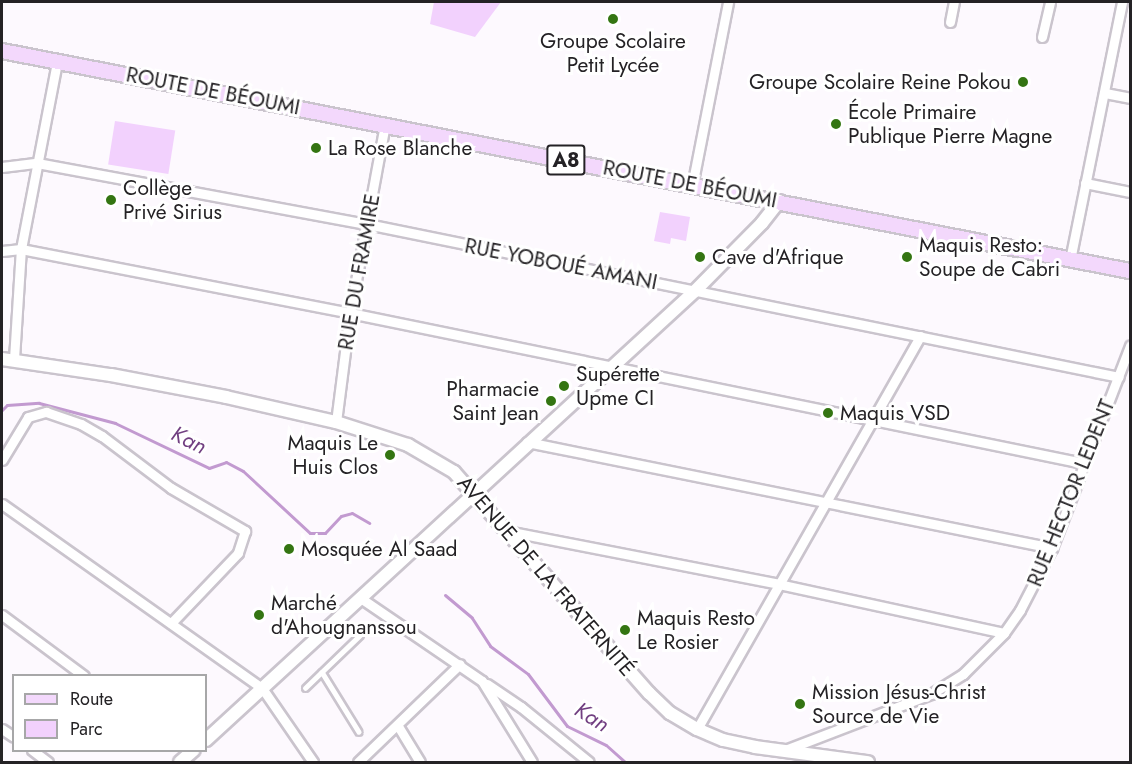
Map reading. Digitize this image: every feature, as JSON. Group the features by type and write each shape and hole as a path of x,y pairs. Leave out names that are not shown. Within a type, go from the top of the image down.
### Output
{"main road":[{"name":"ROUTE DE BÉOUMI","path":"2,51 385,123 692,186 779,201 1131,271"}],"street":[{"path":"692,186 728,2"},
{"path":"950,22 954,2"},
{"path":"1042,37 1050,2"},
{"path":"1070,260 1124,8"},
{"path":"8,359 21,249 57,62"},
{"path":"1105,93 1131,99"},
{"name":"RUE DU FRAMIRE","path":"336,422 350,313 385,123"},
{"name":"RUE YOBOUÉ AMANI","path":"2,167 37,163 367,224 1119,377"},
{"path":"1085,183 1131,192"},
{"path":"207,739 527,442 695,291 762,224 779,201"},
{"path":"2,251 21,249 350,313 1083,463"},
{"path":"697,729 920,336"},
{"name":"RUE HECTOR LEDENT","path":"783,751 931,694 963,674 1004,633 1030,593 1052,548 1083,463 1131,346"},
{"name":"AVENUE DE LA FRATERNITÉ","path":"8,359 111,375 336,422 408,445 454,472 474,492 649,693 670,713 697,729 723,740 783,751 868,762"},
{"path":"2,460 27,417 46,412 81,424 102,436 171,488 245,531 238,553 171,623"},
{"path":"527,442 1052,548"},
{"path":"2,504 262,688 314,762"},
{"path":"507,531 779,584 1004,633"},
{"path":"359,597 522,707 589,762"},
{"path":"2,615 83,674"},
{"path":"358,762 460,664"},
{"path":"482,681 532,762"},
{"path":"398,726 420,762"},
{"path":"35,752 48,762"}],"lane":[{"path":"305,688 360,635"},
{"path":"322,672 359,732"}],"green space":[{"path":"434,2 501,2 475,37 430,24"},
{"path":"115,121 175,131 168,174 108,164"},
{"path":"660,212 690,217 686,241 671,238 670,244 654,241"}],"waterway":[{"name":"Kan","path":"2,410 7,405 39,403 115,423 209,468 226,462 243,471 310,533 325,533 341,516 352,513 369,523"},
{"name":"Kan","path":"445,595 472,618 490,646 528,674 567,726 606,745 625,762"}],"place":[{"name":"Groupe Scolaire Petit Lycée","path":"613,19"},
{"name":"Groupe Scolaire Reine Pokou","path":"1023,82"},
{"name":"École Primaire Publique Pierre Magne","path":"836,124"},
{"name":"La Rose Blanche","path":"316,148"},
{"name":"Collège Privé Sirius","path":"111,200"},
{"name":"Cave d'Afrique","path":"700,257"},
{"name":"Maquis Resto: Soupe de Cabri","path":"907,257"},
{"name":"Supérette Upme CI","path":"564,386"},
{"name":"Pharmacie Saint Jean","path":"551,401"},
{"name":"Maquis VSD","path":"828,413"},
{"name":"Maquis Le Huis Clos","path":"390,455"},
{"name":"Mosquée Al Saad","path":"289,549"},
{"name":"Marché d'Ahougnanssou","path":"259,615"},
{"name":"Maquis Resto Le Rosier","path":"625,630"},
{"name":"Mission Jésus-Christ Source de Vie","path":"800,704"}]}
